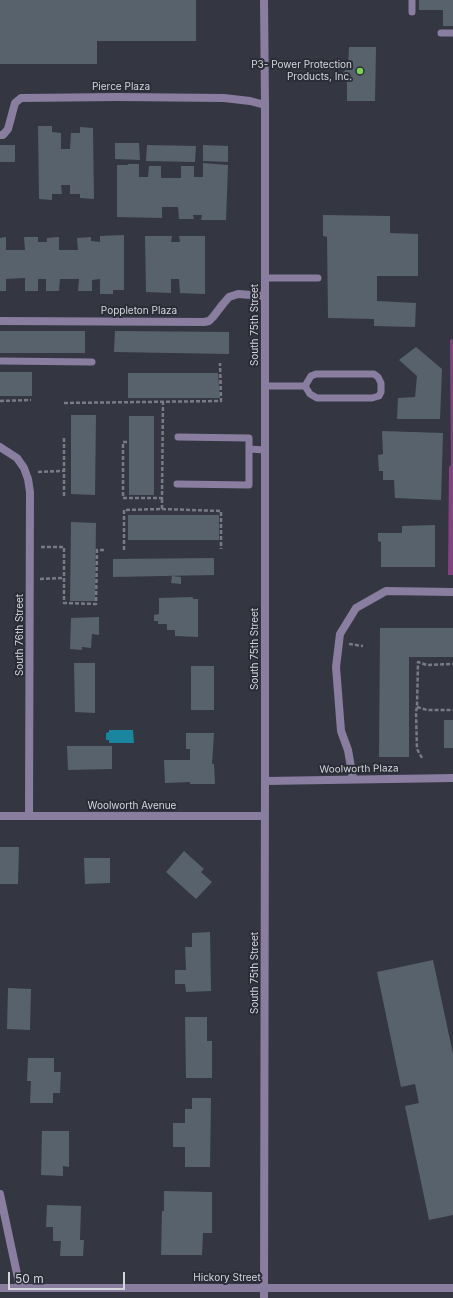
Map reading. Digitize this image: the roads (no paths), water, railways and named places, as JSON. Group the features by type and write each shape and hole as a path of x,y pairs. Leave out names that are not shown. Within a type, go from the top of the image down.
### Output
{"street":[{"name":"South 75th Street","path":"264,0 264,1298"},
{"name":"Pierce Plaza","path":"0,135 3,135 8,129 15,103 21,98 224,98 250,101 265,105"},
{"name":"Poppleton Plaza","path":"0,321 204,322 209,321 213,317 229,297 238,294 265,296"},
{"name":"South 76th Street","path":"0,447 17,458 26,472 30,492 29,816"},
{"path":"353,779 348,750 341,731 336,667 340,634 356,608 386,591 453,592"},
{"name":"Woolworth Plaza","path":"265,780 453,778"},
{"name":"Woolworth Avenue","path":"0,816 265,816"},
{"path":"0,1194 20,1288"},
{"name":"Hickory Street","path":"0,1288 453,1288"}],"lane":[{"path":"412,0 412,12"},
{"path":"441,33 453,33"},
{"path":"265,278 318,278"},
{"path":"0,361 92,362"},
{"path":"316,374 374,374 378,377 381,392 379,396 372,398 317,398 310,394 305,386 311,376 316,374"},
{"path":"265,386 305,386"},
{"path":"177,484 249,485 249,438 178,437"},
{"path":"249,449 265,450"}],"water":[{"path":"109,730 133,730 134,743 109,743 109,740 106,740 106,733 109,732"}],"place":[{"name":"P3- Power Protection Products, Inc.","path":"360,71"}]}
